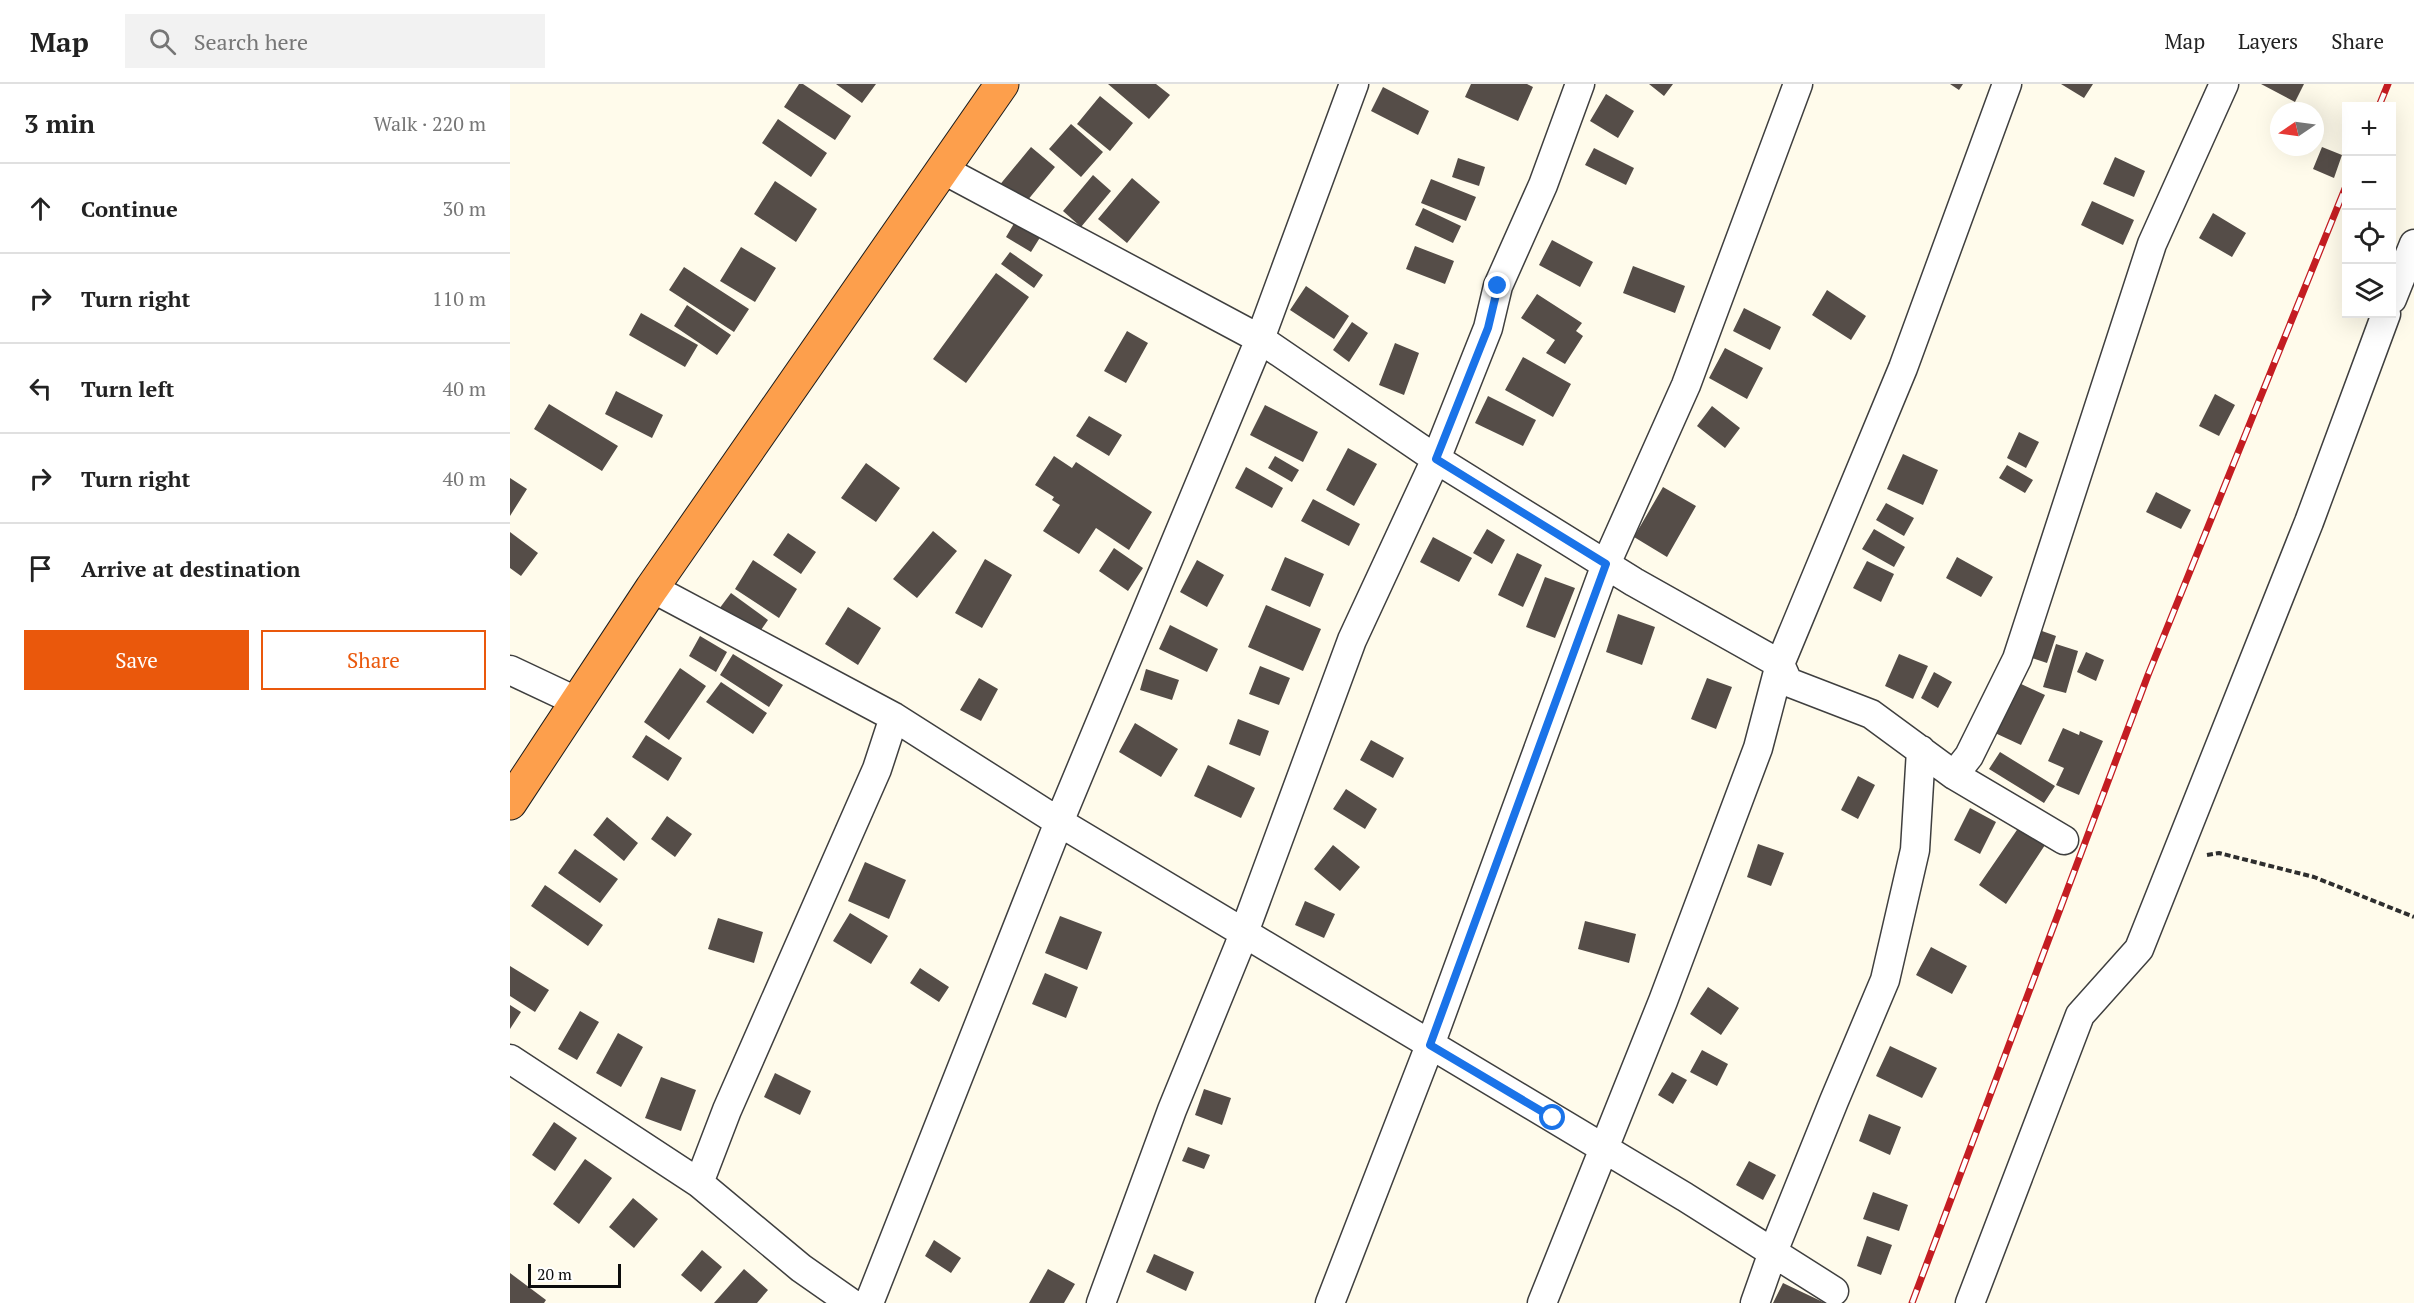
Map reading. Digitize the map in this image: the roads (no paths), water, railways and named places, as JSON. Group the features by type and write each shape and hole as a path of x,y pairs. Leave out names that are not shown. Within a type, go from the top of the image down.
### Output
{"highway":[{"path":"510,802 652,588 1002,84"}],"street":[{"path":"884,1303 1059,822 1260,339 1354,84"},
{"path":"1101,1303 1172,1110 1244,932 1352,640 1436,459 1488,328 1498,286 1543,186 1580,84"},
{"path":"1330,1303 1430,1045 1606,564 1686,385 1798,84"},
{"path":"1542,1303 1662,1000 1758,748 1780,664 1899,378 2007,84"},
{"path":"1954,775 1969,756 2017,659 2152,244 2224,84"},
{"path":"942,169 1260,339 1436,459 1606,564 1780,664 1788,682 1871,714 1954,775 2064,840"},
{"path":"2396,287 2414,244"},
{"path":"1970,1303 2080,1015 2139,949 2309,522 2385,318"},
{"path":"652,588 894,717 1059,822 1604,1148 1834,1291"},
{"path":"510,670 578,702"},
{"path":"699,1183 727,1110 877,769 894,717"},
{"path":"1755,1303 1773,1252 1885,980 1915,850 1921,750"},
{"path":"510,1059 699,1183 801,1268 851,1303"}],"railway":[{"path":"2381,102 2388,84"},
{"path":"1912,1303 2148,675 2342,196"}]}
